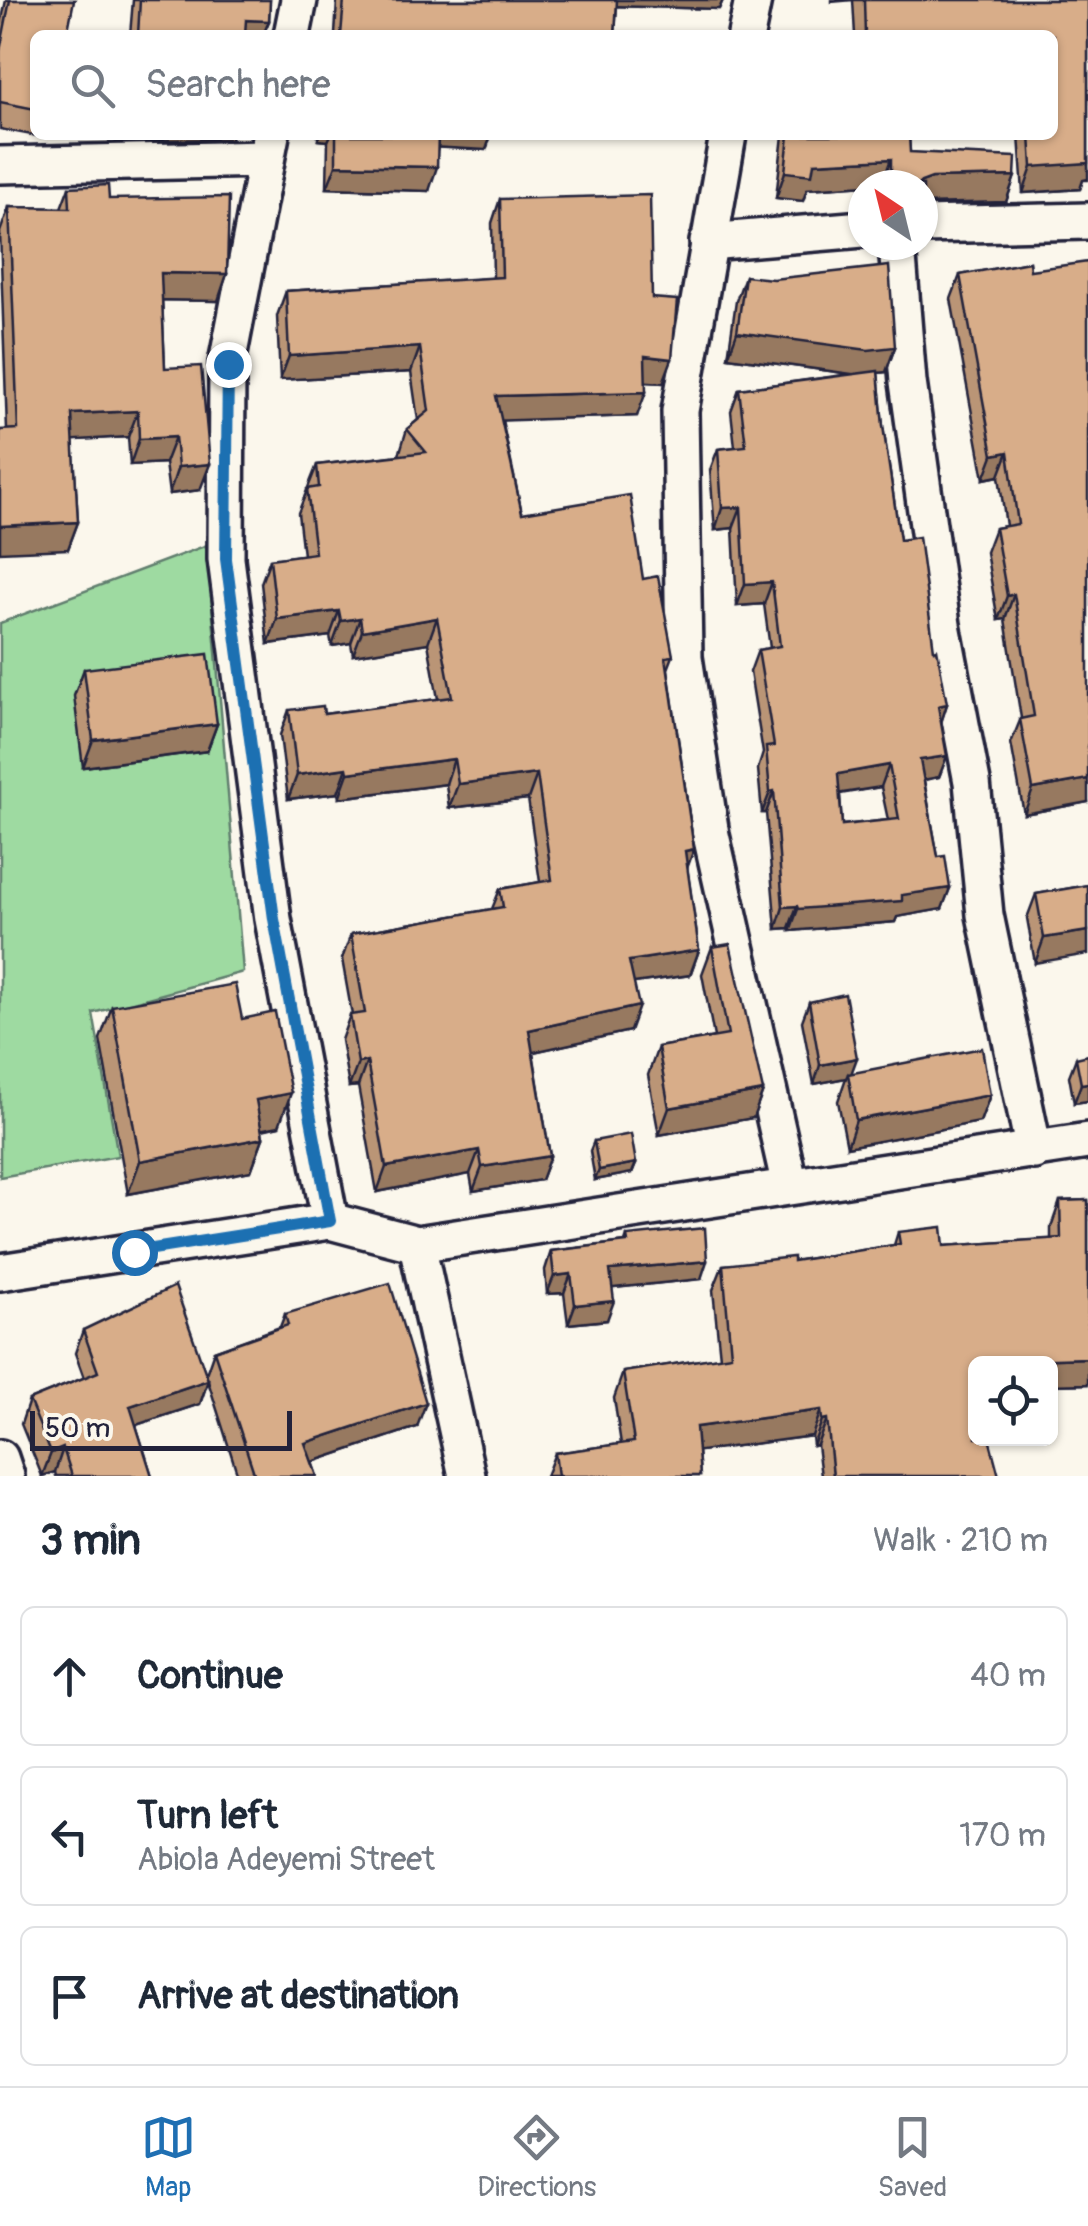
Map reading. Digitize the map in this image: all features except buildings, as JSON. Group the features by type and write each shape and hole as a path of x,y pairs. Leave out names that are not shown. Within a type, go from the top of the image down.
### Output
{"street":[{"path":"293,30 299,0"},
{"path":"747,30 752,0"},
{"path":"727,140 680,411 684,657 711,835 790,1186"},
{"path":"0,165 268,147 228,364 226,559 274,919 330,1221"},
{"path":"938,225 1088,220"},
{"path":"708,242 848,230"},
{"path":"898,260 908,382 942,625 972,782 985,915 1034,1151"},
{"path":"0,1272 330,1221 417,1244 1088,1141"},
{"path":"417,1244 467,1476"},
{"path":"0,1458 6,1476"}],"green space":[{"path":"207,545 243,972 93,1013 118,1156 0,1177 0,623"}],"route":[{"path":"134,1252 330,1221 274,919 226,559 228,364"}]}
